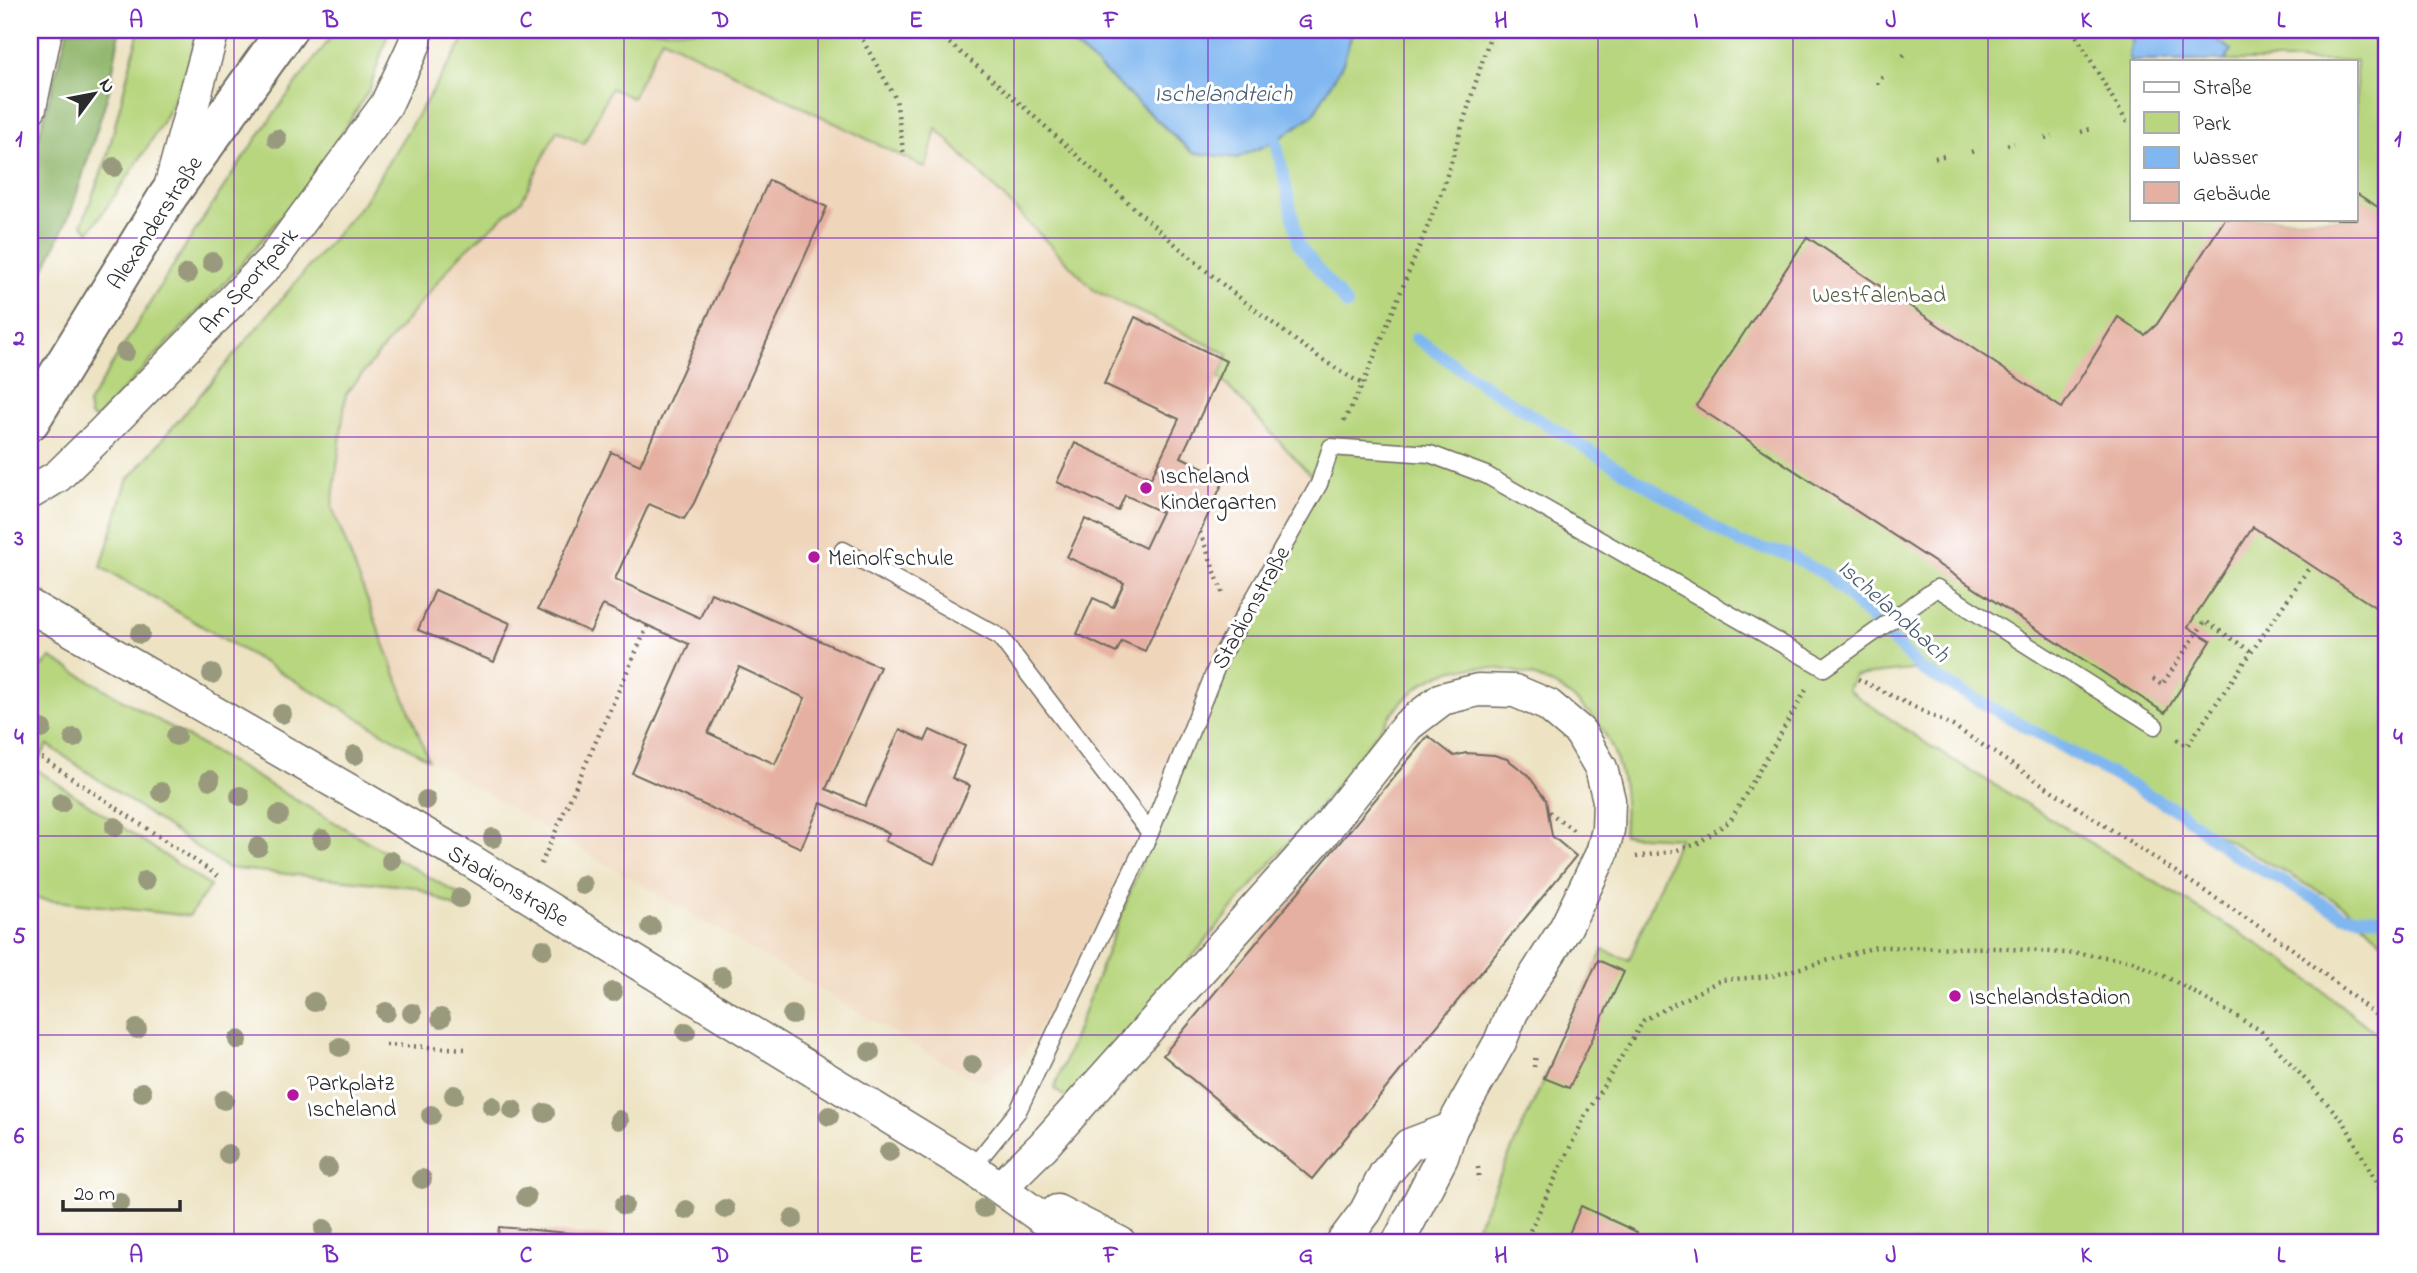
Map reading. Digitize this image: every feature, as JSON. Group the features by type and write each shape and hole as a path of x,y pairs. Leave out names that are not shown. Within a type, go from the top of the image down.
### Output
{"main road":[{"name":"Alexanderstraße","path":"30,421 168,196 287,30"}],"street":[{"path":"30,108 46,30"},
{"path":"168,196 213,30"},
{"name":"Am Sportpark","path":"30,493 58,476 274,258 386,104 415,43 416,30"},
{"name":"Stadionstraße","path":"33,606 468,859 972,1168 1077,1243"},
{"path":"1001,1187 1043,1146 1282,879 1408,725 1442,699 1478,690 1515,691 1548,705 1580,732 1601,768 1609,800 1608,830 1602,853 1566,927 1512,1012 1500,1042 1451,1129 1442,1157 1398,1243"},
{"path":"1342,1243 1366,1211 1384,1174 1409,1145 1451,1129"},
{"name":"Stadionstraße","path":"1001,1187 1120,1243"}],"lane":[{"name":"Stadionstraße","path":"972,1168 1018,1111 1150,833 1221,656 1319,484 1331,447"},
{"path":"1331,447 1430,454 1486,475 1824,668 1937,588 2155,726"},
{"path":"843,550 1000,637 1150,833"}],"path":[{"path":"853,30 863,41 896,99 904,157"},
{"path":"933,30 1002,85 1208,275 1336,371 1363,384"},
{"path":"1331,447 1363,384 1442,191 1492,30"},
{"path":"2073,30 2126,121 2130,122"},
{"path":"1877,84 1883,76"},
{"path":"2081,132 2091,130"},
{"path":"2045,138 2052,136"},
{"path":"2007,145 2014,143"},
{"path":"1935,158 1947,155"},
{"path":"30,286 42,292"},
{"path":"1200,532 1223,596 1248,608"},
{"path":"2155,726 2187,746 2311,565"},
{"path":"2153,680 2162,685 2205,621 2252,652"},
{"path":"557,830 648,625"},
{"path":"1602,853 1630,858 1674,851 1697,844 1730,821 1813,678 1824,668 1854,677 1955,727 2290,947 2387,1024"},
{"path":"30,750 218,876"},
{"path":"1524,1243 1585,1116 1644,1020 1721,979 1772,976 1876,947 1998,948 2092,955 2132,961 2174,981 2260,1030 2344,1122 2387,1202"},
{"path":"386,1045 467,1049"}],"shaded area":[{"name":"Meinolfschule","path":"661,38 926,168 935,127 1095,291 1229,354 1219,377 1319,484 1150,833 1024,1054 986,1081 965,1075 428,759 332,507 346,394 457,258 522,200 557,130 611,88 632,98"}],"green space":[{"path":"68,30 120,30 109,91 72,209 38,283 30,278 30,168"},
{"path":"139,30 198,30 190,59 168,112 139,160 89,232 82,224 107,157"},
{"path":"337,30 389,30 370,88 320,169 237,270 96,419 90,416 88,404 177,260 270,120"},
{"name":"Westfalenbad","path":"470,30 1048,30 1085,54 1192,153 1343,63 1353,30 2387,30 2387,946 2347,907 1921,669 1854,676 1848,690 1930,746 2284,960 2387,1042 2387,1243 1469,1243 1603,950 1629,960 1679,838 1623,835 1624,794 1621,775 1616,757 1598,724 1585,709 1555,686 1503,669 1465,668 1448,672 1432,678 1407,697 1341,780 1071,1101 1054,1089 1221,656 1319,484 1219,377 1228,354 1095,291 936,128 926,168 662,38 632,98 611,88 584,144 557,130 522,200 457,258 346,394 332,507 428,759 101,567 127,481 363,203"},
{"path":"51,658 472,902 465,912 415,887 227,868 48,745 33,767 210,886 189,916 30,898 30,663 41,668"}],"water":[{"name":"Ischelandteich","path":"1048,30 1353,30 1343,63 1313,115 1276,141 1237,158 1193,153 1085,54"},
{"path":"2135,30 2202,30 2232,50 2226,60 2130,61 2129,53"}],"building":[{"path":"769,180 827,207 694,503 684,519 649,504 615,579 700,618 711,593 880,667 826,789 865,806 900,729 925,741 930,730 965,746 952,778 970,786 934,864 885,841 889,833 821,803 801,848 632,773 689,644 603,605 590,632 538,609 611,452 640,465","holes":["739,667 805,698 775,764 708,733"]},
{"path":"2358,194 2387,213 2387,615 2253,527 2188,627 2211,641 2165,713 1696,406 1807,237 2062,408 2118,317 2145,335 2157,324 2224,220 2358,220"},
{"name":"Ischeland Kindergarten","path":"1135,317 1226,361 1181,457 1225,478 1145,651 1122,641 1116,653 1077,634 1093,598 1113,607 1124,583 1067,557 1085,519 1145,548 1162,512 1125,495 1118,511 1057,482 1075,443 1151,478 1179,419 1104,384"},
{"path":"435,590 510,623 494,662 418,630"},
{"path":"1428,736 1454,756 1466,753 1494,755 1507,759 1528,775 1546,800 1552,836 1576,856 1312,1179 1163,1055"},
{"path":"1598,960 1624,972 1569,1088 1544,1078"},
{"path":"1581,1206 1637,1232 1632,1243 1565,1243"},
{"path":"499,1227 658,1241 658,1243 497,1243"}],"waterway":[{"name":"Ischelandbach","path":"1276,141 1299,245 1347,305"},
{"name":"Ischelandbach","path":"1416,338 1488,388 1740,543 1787,554 1828,576 1921,669 2180,812 2231,853 2344,915 2387,919"}],"place":[{"name":"Ischeland Kindergarten","path":"1146,488"},
{"name":"Meinolfschule","path":"814,557"},
{"name":"Ischelandstadion","path":"1955,996"},
{"name":"Parkplatz Ischeland","path":"293,1095"}]}
